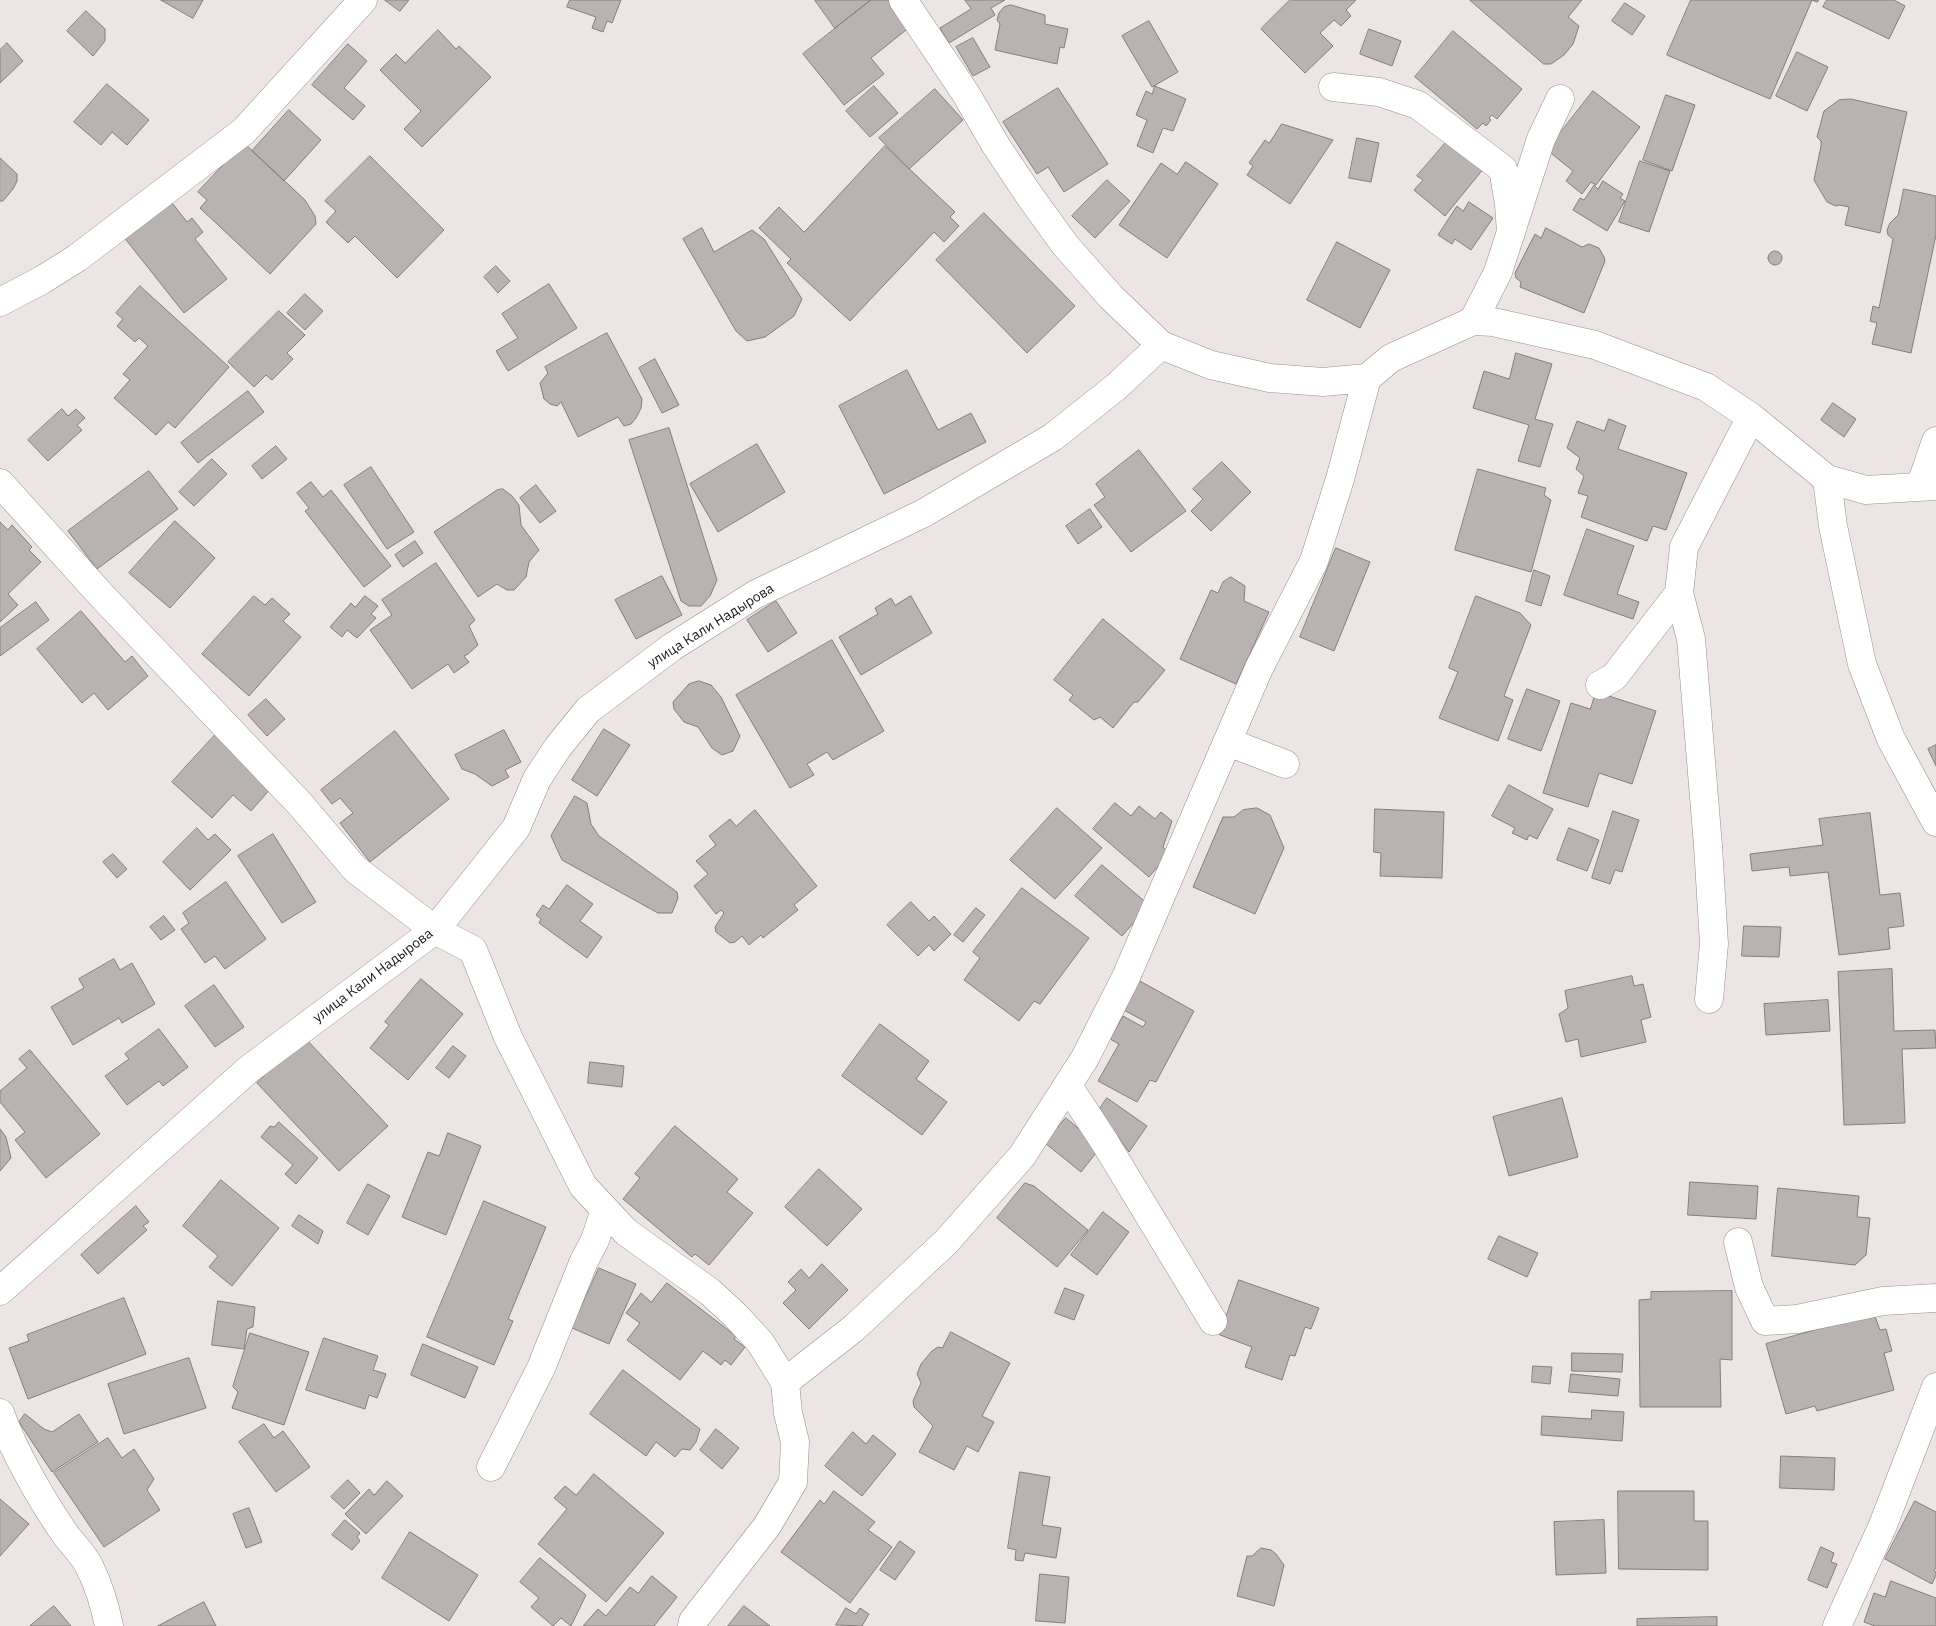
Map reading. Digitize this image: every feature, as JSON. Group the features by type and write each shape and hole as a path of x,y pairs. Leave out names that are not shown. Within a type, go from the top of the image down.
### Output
{"street":[{"path":"0,302 42,280 77,258 244,131 363,0"},
{"path":"903,0 966,94 995,144 1065,245 1111,297 1161,345 1211,365 1270,378 1322,382 1367,378 1392,358 1474,321 1494,322 1595,345 1706,387 1751,417 1827,479 1866,490 1928,486 1936,441"},
{"path":"1333,87 1379,92 1418,106 1502,169 1509,204 1511,233"},
{"path":"1474,321 1498,272 1541,139 1560,100"},
{"name":"улица Кали Надырова","path":"0,1291 249,1068 435,930 516,828 537,779 558,747 588,710 672,647 756,594 924,513 1053,437 1116,386 1161,345"},
{"path":"785,1382 854,1328 946,1242 1022,1156 1085,1058 1126,977 1259,668 1314,561 1340,479 1367,378"},
{"path":"1709,999 1714,944 1708,846 1691,638 1679,592 1684,547 1751,417"},
{"path":"1827,479 1832,526 1862,664 1891,739 1934,816"},
{"path":"0,483 102,596 300,804 355,869 435,930 473,950 508,1037 583,1186 626,1232 710,1292 735,1315 760,1342 785,1382 788,1414 795,1442 793,1482 767,1526 693,1622 692,1626"},
{"path":"1600,685 1614,677 1679,592"},
{"path":"1228,742 1285,764"},
{"path":"1068,1086 1104,1141 1213,1321"},
{"path":"491,1467 541,1368 584,1261 595,1240 605,1210"},
{"path":"1738,1242 1749,1287 1765,1321 1797,1319 1883,1302 1936,1298"},
{"path":"1837,1626 1883,1525 1936,1387"},
{"path":"0,1413 26,1468 65,1533 90,1566 110,1626"}],"building":[{"path":"161,0 203,0 193,18"},
{"path":"385,0 409,0 400,11"},
{"path":"570,0 621,0 612,23 607,21 603,32 592,28 596,17 567,7"},
{"path":"815,0 871,0 835,28"},
{"path":"871,0 892,0 911,26 871,58 884,74 844,105 803,54"},
{"path":"965,0 1005,0 991,8 995,15 949,43 940,28 971,9"},
{"path":"1290,0 1356,0 1346,10 1351,16 1341,26 1334,20 1320,33 1333,46 1305,73 1261,29"},
{"path":"1470,0 1582,0 1568,17 1579,26 1573,44 1564,55 1551,64 1544,64"},
{"path":"1691,0 1812,0 1770,99 1667,55"},
{"path":"1827,0 1894,0 1905,6 1889,39 1823,7"},
{"path":"1625,3 1645,16 1632,35 1612,21"},
{"path":"1011,5 1045,15 1045,24 1068,29 1064,48 1060,47 1057,64 995,50 1000,24 997,20 999,13 1004,7"},
{"path":"86,11 105,29 105,41 93,56 67,31"},
{"path":"1149,21 1178,72 1152,87 1122,36"},
{"path":"1369,29 1401,41 1392,66 1360,54"},
{"path":"438,30 456,49 459,46 491,77 422,147 404,129 421,111 380,70 396,54 405,63"},
{"path":"1453,31 1522,89 1497,119 1492,115 1489,118 1491,120 1486,126 1483,123 1477,129 1415,77"},
{"path":"973,38 990,67 973,76 956,47"},
{"path":"7,43 23,61 0,83 0,50"},
{"path":"348,44 367,61 344,88 365,106 353,120 312,85"},
{"path":"1797,52 1828,67 1807,111 1776,96"},
{"path":"107,84 149,120 127,145 112,132 101,145 74,122"},
{"path":"874,86 898,113 870,137 846,111"},
{"path":"1155,86 1186,99 1173,131 1163,128 1153,153 1137,146 1147,120 1136,115 1146,91 1152,94"},
{"path":"1058,88 1108,164 1064,192 1048,167 1037,174 1003,122"},
{"path":"935,89 963,120 909,169 879,138"},
{"path":"1593,91 1640,127 1596,185 1591,182 1582,194 1566,181 1573,171 1547,150"},
{"path":"1666,95 1695,105 1672,171 1643,160"},
{"path":"1851,99 1907,112 1880,233 1845,225 1849,207 1836,206 1827,202 1814,180 1821,146 1821,141 1817,137 1824,111 1839,100"},
{"path":"289,110 321,140 284,181 252,151"},
{"path":"1282,124 1333,140 1290,204 1247,175 1253,166 1249,163 1265,140 1269,143"},
{"path":"1357,138 1379,143 1371,182 1349,178"},
{"path":"1449,139 1484,168 1445,216 1414,190 1423,180 1417,176"},
{"path":"244,143 305,200 315,216 316,224 270,274 200,208 207,200 198,192"},
{"path":"885,146 955,212 950,217 959,226 944,242 934,232 850,321 787,263 791,259 759,228 779,207 804,232"},
{"path":"370,156 444,230 397,278 355,236 348,243 326,222 336,211 325,201"},
{"path":"0,158 17,174 17,181 13,189 3,201 0,201"},
{"path":"1640,161 1670,171 1649,232 1619,222"},
{"path":"1186,162 1218,184 1167,258 1119,225 1161,163 1177,174"},
{"path":"1107,180 1130,201 1095,238 1072,216"},
{"path":"1603,181 1623,194 1620,198 1625,201 1607,231 1573,210 1580,198 1584,200 1594,185 1598,189"},
{"path":"1904,189 1936,196 1936,235 1911,353 1872,344 1877,323 1870,321 1873,306 1879,308 1893,239 1888,235 1887,230 1890,223 1898,215"},
{"path":"169,199 187,222 192,218 203,232 195,239 227,279 184,313 123,236"},
{"path":"1469,202 1493,218 1471,250 1455,239 1452,244 1438,235 1457,206 1463,211"},
{"path":"984,213 1075,306 1027,353 936,260"},
{"path":"702,228 714,252 752,230 764,239 802,299 794,316 765,337 747,341 736,331 683,239"},
{"path":"1546,228 1582,247 1589,244 1599,248 1604,257 1605,261 1584,313 1520,287 1521,282 1516,278 1515,273 1535,234 1541,238"},
{"path":"1337,242 1390,270 1360,328 1307,300"},
{"path":"1772,251 1778,251 1782,258 1778,265 1772,265 1768,261 1768,255"},
{"path":"496,266 510,281 498,293 484,277"},
{"path":"549,284 577,328 508,371 496,351 518,338 502,314"},
{"path":"140,286 229,367 175,428 168,422 156,435 114,398 130,380 123,374 148,346 139,338 135,342 117,326 123,319 116,313"},
{"path":"305,294 323,311 305,330 287,313"},
{"path":"279,311 305,335 287,353 293,359 272,380 266,375 254,387 228,362"},
{"path":"607,333 642,399 641,408 631,424 624,426 618,417 578,437 561,402 557,406 550,404 544,399 540,383 548,373 545,367"},
{"path":"1516,353 1552,364 1535,419 1553,424 1540,467 1518,461 1529,425 1473,408 1484,371 1509,379"},
{"path":"655,359 679,405 662,413 639,368"},
{"path":"907,370 938,430 971,413 986,442 884,494 839,406"},
{"path":"248,391 264,412 198,463 181,443"},
{"path":"1833,403 1856,419 1844,437 1821,420"},
{"path":"62,409 68,416 76,409 85,418 77,425 82,430 48,461 28,440"},
{"path":"1609,419 1626,426 1618,449 1687,473 1666,530 1653,526 1647,541 1581,517 1588,496 1578,493 1584,476 1576,469 1580,458 1567,448 1577,421 1604,431"},
{"path":"669,428 717,580 710,596 701,606 689,606 681,601 629,440"},
{"path":"757,444 785,492 718,532 690,484"},
{"path":"276,446 287,459 262,479 252,466"},
{"path":"1139,450 1186,511 1131,552 1094,505 1105,497 1096,484"},
{"path":"212,459 227,474 194,506 179,492"},
{"path":"1222,462 1251,492 1211,531 1191,511 1203,499 1193,489"},
{"path":"371,467 414,532 387,549 344,485"},
{"path":"1478,469 1546,488 1544,495 1551,500 1531,572 1455,550"},
{"path":"149,471 178,509 97,569 68,531"},
{"path":"311,482 323,497 331,490 391,566 364,587 305,511 309,508 297,493"},
{"path":"536,485 556,511 540,523 520,498"},
{"path":"503,489 519,505 521,525 539,550 529,562 526,577 514,590 507,590 497,584 478,597 434,532 497,490"},
{"path":"1090,509 1102,527 1078,544 1066,526"},
{"path":"175,521 215,558 170,608 129,573"},
{"path":"0,522 8,530 12,525 32,547 29,550 41,562 8,594 18,605 0,622"},
{"path":"1587,529 1634,546 1617,594 1639,602 1633,619 1564,595"},
{"path":"415,541 423,553 403,567 395,555"},
{"path":"1336,548 1370,562 1334,651 1300,637"},
{"path":"436,563 475,620 469,626 478,645 464,656 469,662 454,673 448,664 412,689 370,630 392,615 382,600"},
{"path":"1534,570 1550,576 1541,606 1526,601"},
{"path":"662,576 682,615 636,639 615,600"},
{"path":"1231,577 1245,586 1244,601 1269,612 1236,684 1180,659 1211,590 1218,593 1223,582"},
{"path":"254,596 265,605 272,598 290,614 283,621 301,637 249,696 202,654"},
{"path":"365,596 378,606 371,614 376,618 357,638 347,630 342,637 330,627 351,603 355,607"},
{"path":"911,596 932,633 861,675 839,637 878,614 875,608 891,598 895,605"},
{"path":"1476,596 1520,613 1531,625 1504,696 1513,700 1498,741 1439,718 1458,672 1449,668"},
{"path":"776,601 797,633 768,652 747,620"},
{"path":"36,602 49,620 0,656 0,628"},
{"path":"81,611 125,662 132,656 148,676 108,710 94,693 82,703 37,649"},
{"path":"1103,619 1165,670 1138,702 1134,702 1113,728 1100,717 1094,720 1069,700 1073,695 1054,680"},
{"path":"832,640 884,731 833,760 827,752 807,764 814,775 790,788 736,695"},
{"path":"699,681 711,685 721,697 740,736 733,751 722,755 712,748 698,727 684,722 674,709 673,702 689,684"},
{"path":"1527,689 1560,701 1541,751 1508,739"},
{"path":"1596,692 1656,711 1632,784 1599,773 1588,807 1543,793 1571,703 1590,709"},
{"path":"266,699 285,719 267,736 248,715"},
{"path":"604,729 630,745 597,796 572,780"},
{"path":"504,730 521,762 505,770 509,777 492,786 475,774 462,769 455,755"},
{"path":"395,731 449,799 370,862 340,823 353,813 340,798 332,804 321,790"},
{"path":"215,735 272,787 251,811 233,795 212,818 172,782"},
{"path":"1936,745 1936,766 1928,749"},
{"path":"1509,785 1553,809 1537,839 1529,835 1527,840 1512,833 1515,828 1492,816"},
{"path":"575,796 587,803 591,824 599,836 677,892 678,898 672,913 658,913 562,860 551,836"},
{"path":"1115,803 1131,816 1139,806 1155,819 1161,812 1172,821 1163,847 1169,853 1149,877 1093,829"},
{"path":"1057,808 1102,848 1055,899 1010,860"},
{"path":"1257,808 1270,815 1284,848 1255,914 1193,887 1223,817 1234,817 1243,810"},
{"path":"1375,809 1444,812 1442,878 1380,876 1381,853 1374,852"},
{"path":"755,810 817,886 794,905 798,910 763,938 761,935 749,945 742,936 735,942 730,943 716,932 715,927 724,913 721,910 716,914 694,886 708,874 696,861 716,845 709,836 730,819 736,826"},
{"path":"1613,811 1639,820 1622,872 1615,870 1610,884 1592,878"},
{"path":"1870,813 1880,895 1900,893 1904,926 1888,928 1890,949 1839,955 1828,872 1790,876 1789,867 1752,871 1750,854 1823,845 1819,819"},
{"path":"197,828 208,840 215,834 231,850 190,890 163,862"},
{"path":"1569,828 1599,840 1587,871 1557,860"},
{"path":"273,834 316,902 282,923 238,856"},
{"path":"113,854 127,869 117,878 103,862"},
{"path":"1102,865 1149,905 1122,936 1075,896"},
{"path":"226,882 266,939 225,969 215,956 205,963 181,929 189,923 183,913"},
{"path":"567,885 593,904 580,921 602,937 587,958 539,923 541,919 536,915 543,905 549,909"},
{"path":"1022,888 1089,938 1040,1004 1034,1001 1019,1021 964,980 980,958 973,952"},
{"path":"911,902 929,921 934,916 951,934 934,951 929,945 918,956 887,925"},
{"path":"976,908 985,915 963,942 954,935"},
{"path":"164,916 175,930 161,940 150,927"},
{"path":"1744,926 1781,927 1779,957 1742,956"},
{"path":"114,959 120,970 132,963 155,1004 122,1023 119,1018 73,1045 51,1007 84,988 79,979"},
{"path":"1892,969 1894,1031 1935,1030 1936,1048 1902,1049 1905,1123 1844,1125 1838,972"},
{"path":"1632,976 1634,986 1643,984 1651,1017 1641,1020 1646,1042 1581,1057 1578,1039 1566,1042 1559,1014 1568,1008 1565,991"},
{"path":"421,979 463,1014 408,1080 370,1048 389,1025 385,1022"},
{"path":"1138,980 1194,1011 1156,1082 1150,1080 1137,1102 1098,1081 1119,1044 1110,1039 1123,1016 1143,1027 1146,1022 1122,1009"},
{"path":"214,985 244,1027 215,1047 185,1006"},
{"path":"1828,1000 1830,1031 1766,1035 1764,1004"},
{"path":"880,1024 929,1061 916,1079 947,1102 922,1135 842,1076"},
{"path":"159,1029 188,1067 163,1086 159,1081 127,1105 105,1076 129,1059 125,1054"},
{"path":"305,1038 388,1126 339,1171 257,1083"},
{"path":"453,1046 466,1056 449,1078 436,1068"},
{"path":"30,1050 100,1134 46,1178 15,1140 25,1132 0,1102 0,1091 27,1068 19,1059"},
{"path":"590,1062 624,1066 622,1087 588,1083"},
{"path":"1107,1098 1147,1126 1129,1152 1099,1110"},
{"path":"1562,1098 1578,1157 1509,1176 1493,1117"},
{"path":"1066,1118 1090,1138 1103,1144 1081,1172 1045,1143"},
{"path":"279,1122 318,1158 296,1184 285,1174 293,1165 261,1137 270,1126 274,1127"},
{"path":"675,1126 738,1179 727,1192 753,1213 709,1265 695,1254 692,1257 623,1199 640,1178 635,1174"},
{"path":"0,1129 6,1137 11,1158 0,1171"},
{"path":"448,1133 481,1146 446,1235 402,1217 428,1152 439,1156"},
{"path":"819,1169 862,1209 827,1246 785,1207"},
{"path":"221,1180 279,1228 232,1286 209,1267 218,1256 183,1226"},
{"path":"1690,1182 1758,1186 1756,1219 1688,1215"},
{"path":"1025,1183 1034,1186 1088,1230 1057,1267 997,1218"},
{"path":"368,1184 390,1196 368,1235 347,1223"},
{"path":"1778,1188 1859,1196 1857,1217 1870,1218 1866,1255 1855,1265 1772,1256"},
{"path":"484,1201 546,1227 508,1319 513,1321 494,1365 427,1337"},
{"path":"136,1206 149,1222 143,1226 147,1230 98,1274 81,1255"},
{"path":"1103,1212 1129,1232 1097,1275 1071,1255"},
{"path":"299,1215 323,1231 318,1244 292,1226"},
{"path":"1499,1236 1538,1253 1527,1277 1488,1259"},
{"path":"822,1264 848,1290 809,1329 783,1303 796,1290 788,1282 801,1269 809,1278"},
{"path":"599,1268 636,1284 609,1344 572,1328"},
{"path":"1239,1280 1319,1308 1311,1329 1305,1327 1295,1356 1290,1355 1282,1380 1245,1367 1252,1347 1220,1335"},
{"path":"667,1283 736,1336 734,1339 745,1347 731,1365 725,1360 721,1365 703,1351 680,1380 627,1340 640,1323 626,1313 641,1293 651,1302"},
{"path":"1065,1288 1084,1295 1074,1320 1055,1313"},
{"path":"1732,1291 1732,1360 1720,1359 1721,1407 1640,1407 1639,1300 1651,1299 1651,1292"},
{"path":"124,1298 146,1354 28,1399 9,1348 29,1341 27,1335"},
{"path":"218,1301 255,1307 253,1327 247,1329 244,1349 212,1345"},
{"path":"1874,1314 1880,1330 1886,1329 1892,1351 1884,1353 1894,1390 1817,1411 1815,1406 1786,1414 1766,1344"},
{"path":"951,1332 1010,1363 982,1416 994,1422 978,1452 967,1446 954,1470 919,1452 933,1426 914,1407 913,1401 921,1383 917,1374 921,1364 932,1351 938,1347 942,1348"},
{"path":"250,1333 309,1352 284,1425 232,1408 238,1392 233,1387"},
{"path":"324,1338 378,1356 373,1370 386,1374 377,1398 369,1395 365,1409 306,1390"},
{"path":"423,1344 478,1367 465,1398 411,1375"},
{"path":"1572,1353 1623,1354 1622,1372 1572,1371"},
{"path":"189,1358 206,1408 124,1434 108,1384"},
{"path":"1533,1366 1552,1367 1550,1384 1532,1382"},
{"path":"623,1370 700,1429 696,1442 690,1450 682,1449 675,1457 656,1442 646,1456 590,1414"},
{"path":"1571,1374 1620,1379 1618,1396 1569,1392"},
{"path":"1592,1410 1624,1412 1622,1441 1541,1435 1542,1416 1591,1419"},
{"path":"25,1414 44,1429 52,1432 79,1414 98,1442 52,1472 19,1422"},
{"path":"264,1424 274,1438 283,1431 310,1467 276,1492 239,1442"},
{"path":"716,1429 739,1448 722,1469 700,1450"},
{"path":"853,1432 866,1444 873,1435 896,1454 862,1496 825,1466"},
{"path":"108,1438 122,1458 134,1449 154,1479 147,1490 160,1510 104,1547 54,1473"},
{"path":"1781,1456 1835,1458 1834,1490 1780,1488"},
{"path":"1020,1472 1050,1477 1042,1525 1061,1528 1056,1558 1025,1553 1023,1561 1015,1560 1016,1550 1008,1548"},
{"path":"594,1474 664,1533 606,1602 538,1544 567,1509 554,1498 565,1486 576,1495"},
{"path":"348,1480 360,1493 344,1509 331,1497"},
{"path":"387,1481 403,1496 366,1534 345,1514 369,1489 374,1495"},
{"path":"834,1491 875,1522 868,1530 892,1547 850,1603 781,1552 820,1500 824,1504"},
{"path":"1618,1491 1694,1491 1694,1521 1708,1521 1708,1570 1619,1569"},
{"path":"0,1499 29,1524 0,1556"},
{"path":"1915,1501 1936,1512 1936,1567 1934,1571 1936,1575 1932,1584 1885,1559"},
{"path":"249,1508 262,1542 246,1548 233,1514"},
{"path":"345,1520 360,1533 357,1537 360,1541 352,1550 332,1535"},
{"path":"1604,1520 1606,1573 1556,1575 1554,1522"},
{"path":"410,1532 478,1575 449,1621 382,1578"},
{"path":"900,1541 915,1552 895,1580 880,1570"},
{"path":"1821,1547 1834,1553 1831,1562 1837,1564 1827,1588 1808,1580"},
{"path":"1261,1548 1271,1550 1284,1565 1274,1606 1237,1596 1247,1556 1252,1556"},
{"path":"540,1558 586,1595 571,1626 561,1618 553,1626 531,1607 539,1598 520,1582"},
{"path":"1040,1574 1069,1577 1065,1623 1036,1621"},
{"path":"652,1576 677,1597 654,1626 583,1626 598,1609 606,1616 630,1587 638,1593"},
{"path":"1891,1581 1936,1598 1936,1626 1875,1626 1864,1622 1874,1593 1885,1597"},
{"path":"204,1602 216,1626 158,1626"},
{"path":"54,1606 71,1626 30,1626"},
{"path":"744,1606 770,1626 728,1626"},
{"path":"846,1608 856,1614 860,1608 869,1614 862,1626 836,1625"},
{"path":"1717,1617 1717,1626 1637,1626 1637,1619"}]}
